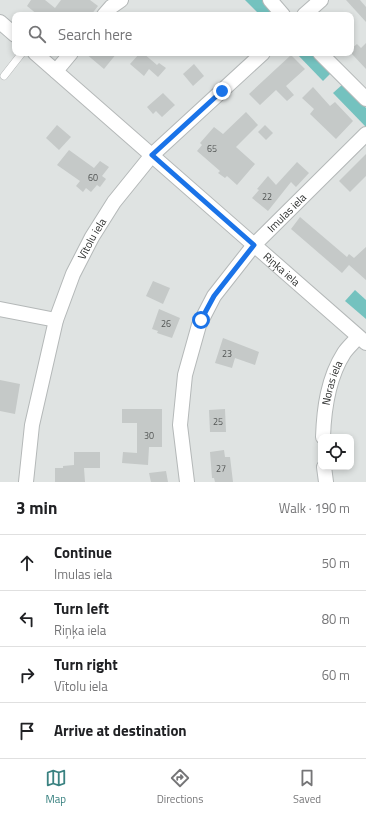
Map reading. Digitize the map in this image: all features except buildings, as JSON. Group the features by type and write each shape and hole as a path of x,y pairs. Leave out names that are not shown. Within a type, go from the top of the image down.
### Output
{"street":[{"path":"106,12 111,6 121,0"},
{"path":"270,0 280,12"},
{"path":"307,12 321,0"},
{"path":"0,22 12,32"},
{"name":"Riņķa iela","path":"38,56 362,340"},
{"path":"56,71 68,56"},
{"name":"Vītolu iela","path":"26,482 32,425 56,320 73,274 92,237 114,202 152,155 260,56"},
{"path":"323,56 366,99"},
{"name":"Imulas iela","path":"187,482 180,425 185,375 199,325 214,296 254,245 366,134"},
{"path":"0,309 56,320"},
{"name":"Noras iela","path":"323,434 325,406 333,374 344,354 362,340"},
{"path":"324,470 326,482"}],"lane":[{"path":"4,76 20,56"}],"shaded area":[{"path":"245,0 264,0 275,12 257,12"},
{"path":"299,56 317,56 331,73 323,81"},
{"path":"343,84 366,108 366,127 333,93"},
{"path":"355,290 366,300 366,319 345,301"}],"route":[{"path":"201,320 214,296 254,245 152,155 222,91"}]}
